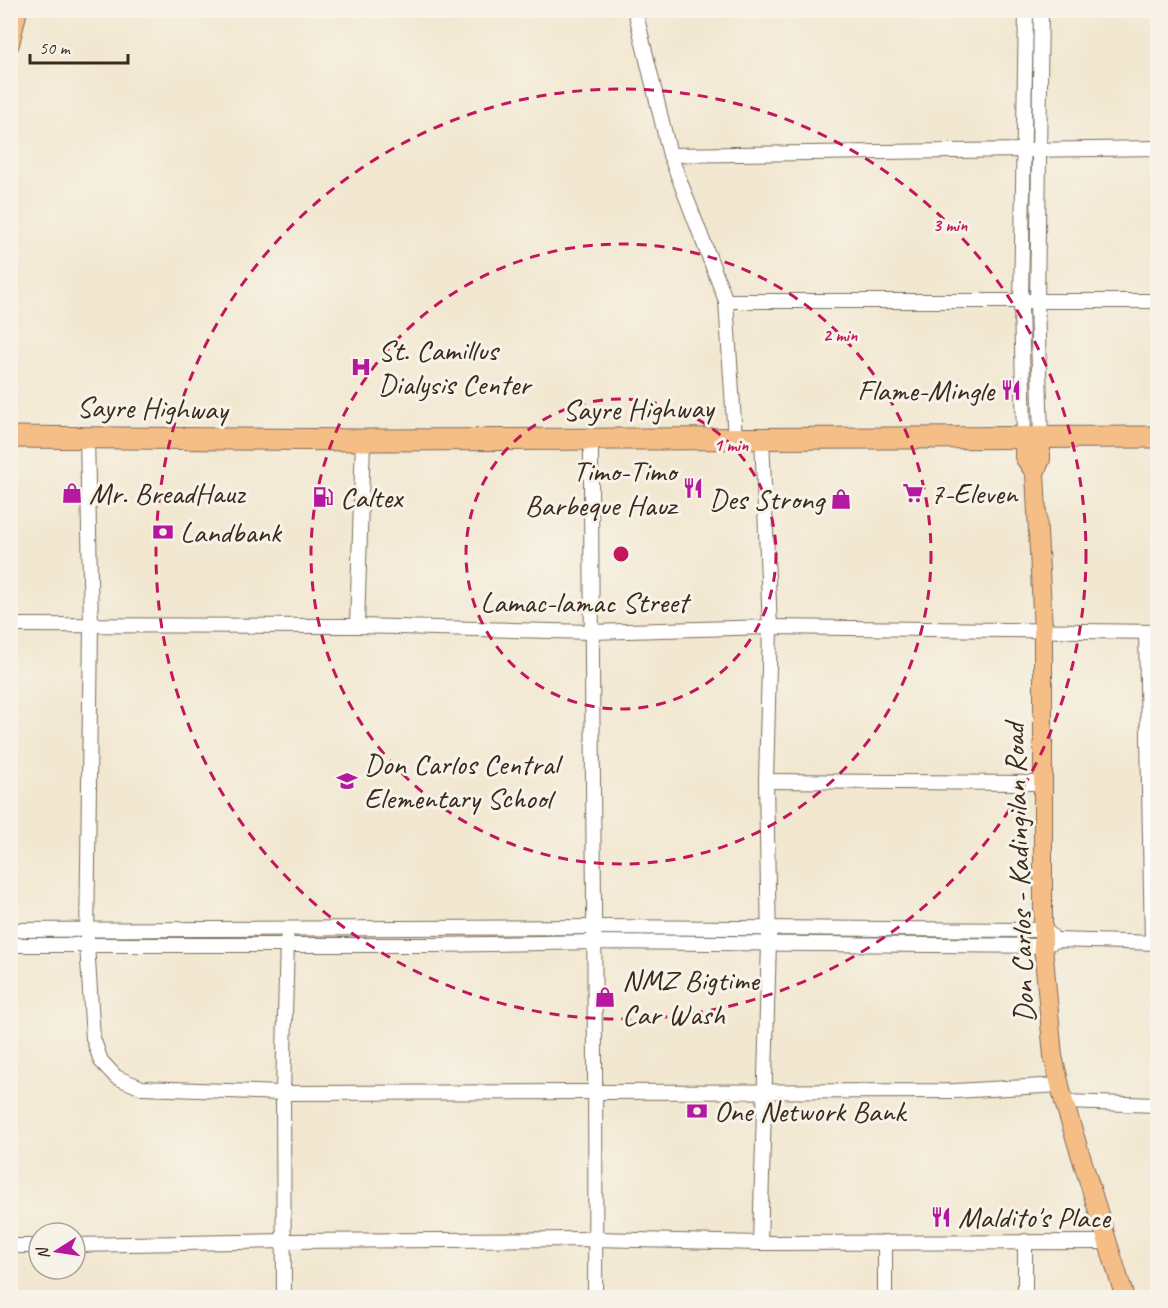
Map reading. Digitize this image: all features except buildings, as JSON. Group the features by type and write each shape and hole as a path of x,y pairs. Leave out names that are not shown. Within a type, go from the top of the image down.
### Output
{"highway":[{"name":"Sayre Highway","path":"10,437 591,440 762,437 1032,439 1158,437"}],"main road":[{"path":"10,44 18,10"},
{"name":"Don Carlos - Kadingilan Road","path":"1032,439 1041,459 1035,473 1043,630 1042,783 1053,1056 1062,1094 1125,1298"}],"street":[{"path":"635,10 670,155 726,301 735,438"},
{"path":"1026,10 1022,303 1032,439"},
{"path":"1032,439 1037,302 1041,10"},
{"path":"670,155 1158,148"},
{"path":"726,301 1022,303 1158,300"},
{"path":"87,437 91,625 87,937 93,1038 101,1061 116,1077 142,1088 283,1093 955,1091 1062,1094 1158,1105"},
{"path":"760,1243 769,936 766,781 770,627 762,437"},
{"path":"357,626 363,440"},
{"path":"591,440 591,632 596,927 595,1298"},
{"name":"Lamac-lamac Street","path":"10,625 357,626 591,632 770,627 1152,633"},
{"path":"10,945 87,937 287,927 596,927 769,936 1048,939 1155,943 1152,633"},
{"path":"766,781 1042,783"},
{"path":"284,1298 283,1093 287,927"},
{"path":"10,930 87,937 286,945 596,942 769,936"},
{"path":"87,1245 285,1240 596,1239 760,1243 1107,1242"},
{"path":"1025,1241 1025,1298"},
{"path":"885,1242 885,1298"},
{"path":"10,1246 27,1246"}],"place":[{"name":"St. Camillus Dialysis Center","path":"361,367"},
{"name":"Flame-Mingle","path":"1011,390"},
{"name":"Timo-Timo Barbeque Hauz","path":"693,488"},
{"name":"Mr. BreadHauz","path":"72,493"},
{"name":"7-Eleven","path":"913,493"},
{"name":"Caltex","path":"323,497"},
{"name":"Des Strong","path":"841,499"},
{"name":"Landbank","path":"163,532"},
{"name":"Don Carlos Central Elementary School","path":"347,781"},
{"name":"NMZ Bigtime Car Wash","path":"605,997"},
{"name":"One Network Bank","path":"697,1111"},
{"name":"Maldito's Place","path":"941,1217"}]}
